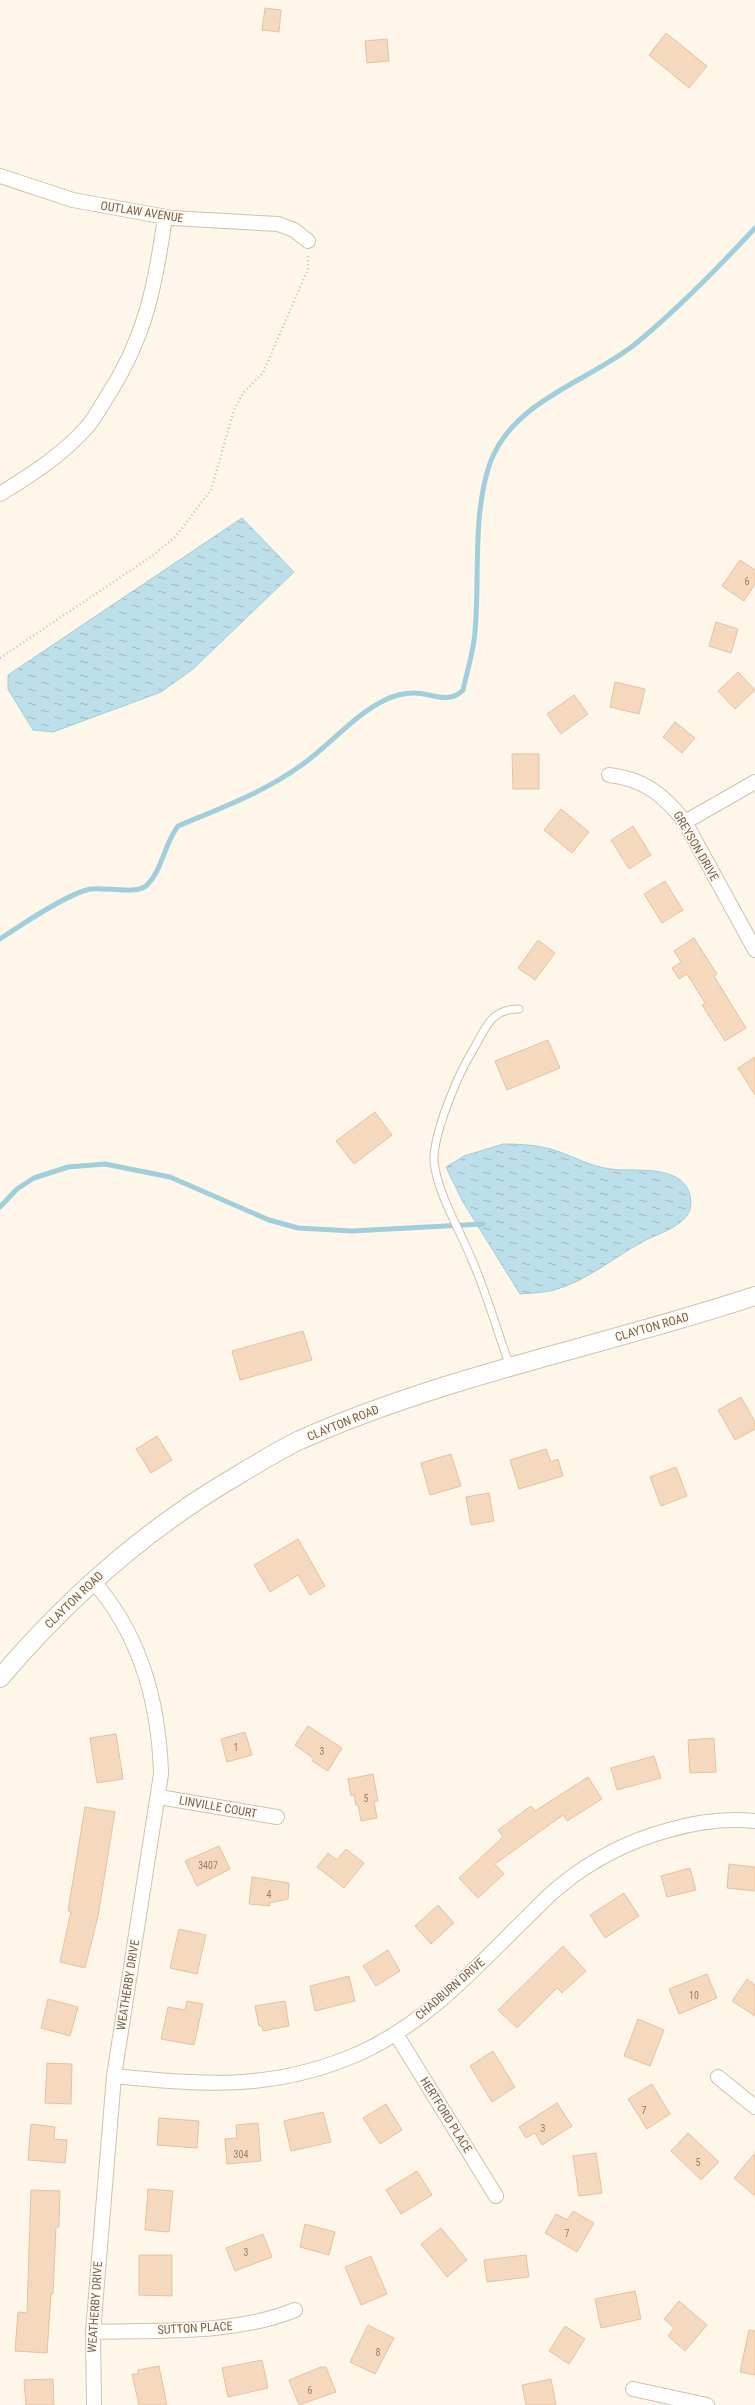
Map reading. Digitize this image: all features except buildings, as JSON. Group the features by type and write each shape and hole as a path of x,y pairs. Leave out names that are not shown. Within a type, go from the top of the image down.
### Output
{"street":[{"name":"OUTLAW AVENUE","path":"0,176 73,200 165,217 278,224 294,230 308,241"},
{"path":"0,494 44,466 87,427 122,374 144,325 157,271 165,217"},
{"name":"GREYSON DRIVE","path":"609,775 626,777 643,783 658,792 671,804 685,822 755,950"},
{"path":"685,822 755,782"},
{"name":"CLAYTON ROAD","path":"0,1678 41,1632 93,1581 150,1533 199,1497 286,1447 382,1407 755,1296"},
{"name":"WEATHERBY DRIVE","path":"93,1581 116,1610 132,1639 145,1673 154,1705 160,1738 161,1774 159,1797 114,2076 92,2332 94,2405"},
{"name":"LINVILLE COURT","path":"159,1797 277,1817"},
{"name":"CHADBURN DRIVE","path":"114,2076 205,2084 245,2083 285,2077 323,2067 361,2052 396,2034 429,2011 453,1990 558,1887 588,1865 616,1848 647,1836 682,1826 716,1821 755,1821"},
{"name":"HERTFORD PLACE","path":"396,2034 496,2196"},
{"path":"718,2077 755,2107"},
{"name":"SUTTON PLACE","path":"92,2332 178,2330 239,2325 271,2319 295,2310"},
{"path":"633,2389 708,2405"}],"lane":[{"path":"510,1368 473,1262 437,1180 434,1160 437,1135 469,1056 494,1015 506,1009 519,1009"}],"path":[{"path":"0,658 155,554 176,536 197,510 211,490 234,410 243,393 263,373 308,269 308,241"}],"water":[{"path":"242,518 294,572 193,669 161,692 53,732 33,730 8,689 8,675"},
{"path":"503,1144 529,1145 548,1148 589,1164 604,1168 661,1172 671,1175 679,1179 688,1189 691,1202 690,1210 686,1217 676,1225 633,1247 578,1281 550,1291 520,1294 463,1202 446,1167 464,1156"}],"waterway":[{"path":"0,939 45,910 81,892 91,889 136,890 143,888 157,872 173,833 178,826 242,799 288,774 303,764 363,714 385,700 410,693 420,693 446,698 452,697 463,690 474,638 479,525 484,483 490,463 501,442 515,424 533,408 552,395 615,358 650,332 696,289 755,228"},
{"path":"0,1207 17,1189 34,1178 68,1167 105,1164 170,1177 269,1220 298,1228 352,1231 483,1224"}]}
